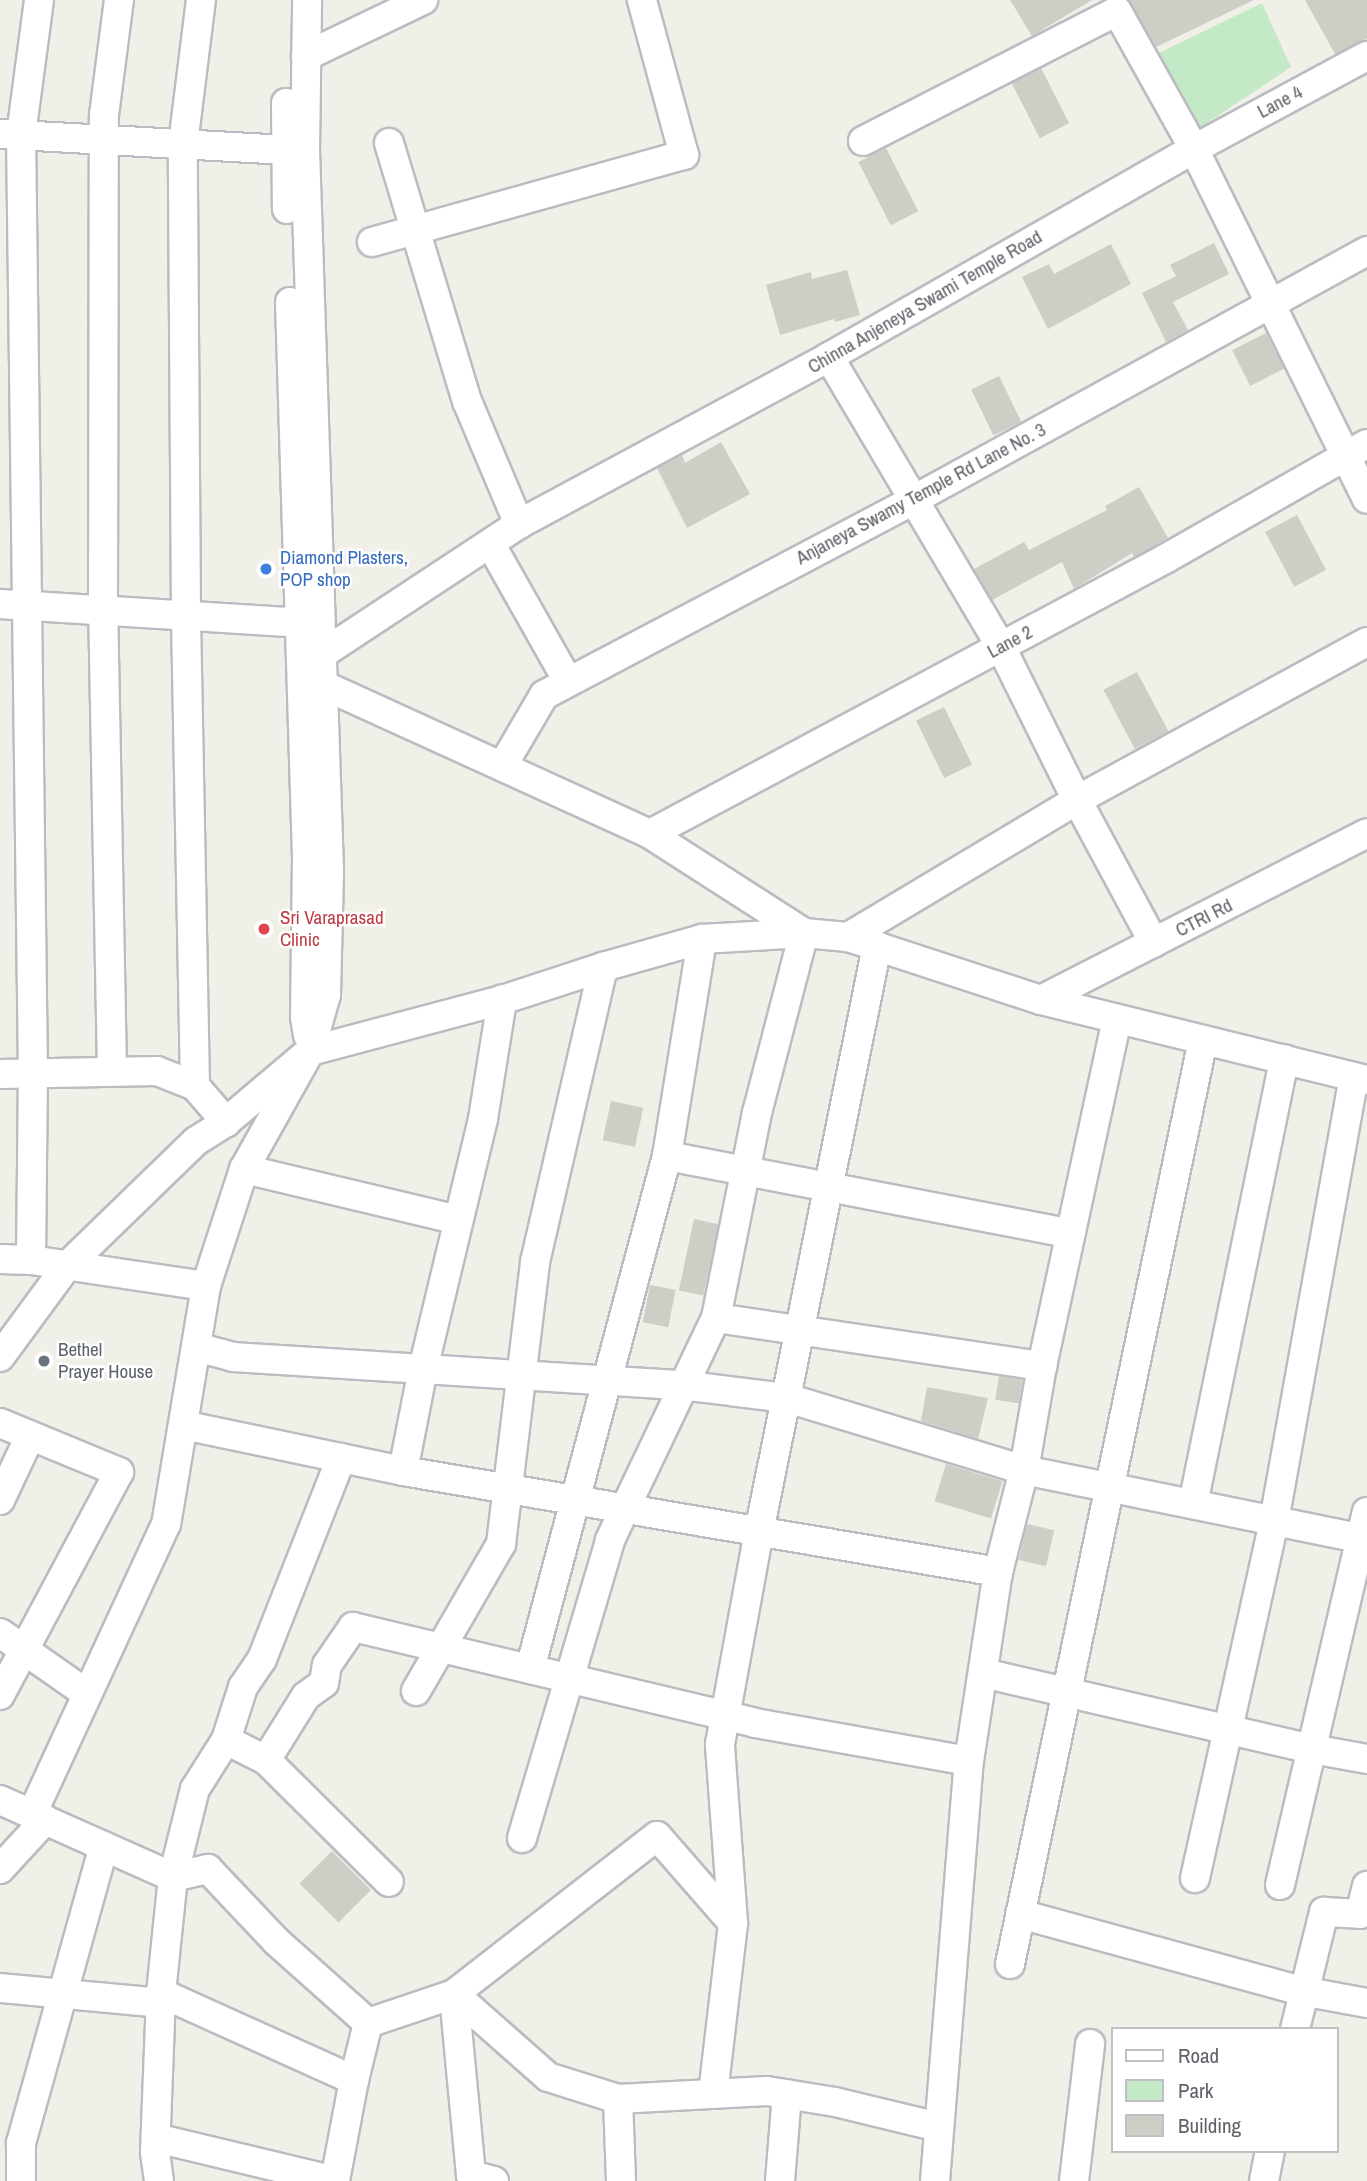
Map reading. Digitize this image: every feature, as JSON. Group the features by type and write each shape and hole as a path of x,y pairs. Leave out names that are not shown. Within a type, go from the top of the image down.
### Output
{"street":[{"path":"31,1260 33,1075 13,605 10,134 39,0"},
{"path":"113,1071 103,608 104,115 119,0"},
{"path":"195,1086 186,615 183,144 201,0"},
{"path":"0,1869 39,1817 87,1694 166,1524 206,1286 244,1169 310,1051 318,1029 326,982 329,870 322,654 288,0"},
{"path":"307,0 306,56 295,150 307,857 305,1017 310,1051"},
{"path":"306,56 423,0"},
{"path":"372,243 684,155 642,0"},
{"path":"863,141 1117,11 1115,6"},
{"path":"1115,6 1194,149 1271,303 1356,450 1367,499"},
{"name":"Lane 4","path":"1194,149 1367,56"},
{"path":"10,134 295,150"},
{"path":"389,143 414,233 467,401 519,524"},
{"name":"Chinna Anjeneya Swami Temple Road","path":"322,654 491,545 519,524 829,358 1194,149"},
{"name":"Anjaneya Swamy Temple Rd Lane No. 3","path":"503,765 544,695 915,499 1367,251"},
{"path":"829,358 1001,647 1077,800 1154,943"},
{"name":"Lane 2","path":"650,834 1001,647 1356,450"},
{"path":"491,545 568,681"},
{"path":"13,605 103,608 301,623"},
{"path":"848,937 1077,800 1367,642"},
{"path":"323,685 650,834 804,933"},
{"name":"CTRI Rd","path":"1041,1000 1367,833"},
{"path":"522,1838 610,1540 681,1385 716,1318 745,1171 804,933"},
{"path":"0,1357 66,1267 197,1142 226,1122 310,1051 502,1000 702,939 804,933 848,937 1041,1000 1361,1078 1274,1521 1195,1878"},
{"path":"530,1669 667,1156 702,939"},
{"path":"713,2094 733,1923 720,1744 759,1532 831,1187 877,946"},
{"path":"416,1691 500,1544 535,1262 603,967"},
{"path":"403,1471 422,1369 482,1119 502,1000"},
{"path":"935,2181 969,1761 998,1572 1024,1470 1042,1366 1117,1019"},
{"path":"1010,1964 1203,1040"},
{"path":"1193,1504 1284,1059"},
{"path":"0,1074 157,1071 195,1086 226,1122"},
{"path":"667,1156 1070,1234"},
{"path":"244,1169 458,1220"},
{"path":"0,1259 31,1260 206,1286"},
{"path":"716,1318 1042,1366"},
{"path":"196,1347 233,1357 681,1385 787,1398 1024,1470 1274,1521 1365,1530 1280,1885"},
{"path":"0,1423 119,1472 0,1695"},
{"path":"183,1425 403,1471 998,1572"},
{"path":"0,1500 30,1436"},
{"path":"159,2181 156,2138 161,1998 173,1877 195,1789 226,1740 243,1688 262,1659 341,1458"},
{"path":"267,1760 306,1696 324,1683 327,1665 353,1627 725,1715 969,1761"},
{"path":"0,1633 87,1694"},
{"path":"983,1673 1312,1749 1367,1759"},
{"path":"226,1740 267,1760 389,1882"},
{"path":"0,1800 173,1877 208,1870 276,1941 368,2023"},
{"path":"368,2023 454,1994 657,1836 733,1923"},
{"path":"21,2181 22,2143 104,1846"},
{"path":"1295,2027 1302,1991 1324,1913 1360,1914 1367,1886"},
{"path":"1020,1914 1302,1991 1367,2003"},
{"path":"0,1987 161,1998 354,2080"},
{"path":"454,1994 548,2077 618,2099 767,2091 835,2102 938,2127"},
{"path":"454,1994 471,2175 494,2181"},
{"path":"156,2138 335,2181 368,2023"},
{"path":"1074,2181 1090,2044"},
{"path":"780,2181 787,2094"},
{"path":"618,2099 621,2181"},
{"path":"1264,2181 1270,2153"}],"green space":[{"path":"1262,3 1291,67 1198,129 1159,53"}],"building":[{"path":"1010,0 1092,0 1032,36"},
{"path":"1129,0 1254,0 1156,47"},
{"path":"1305,0 1367,0 1367,39 1335,54"},
{"path":"1041,68 1069,123 1040,138 1012,83"},
{"path":"886,148 918,211 891,225 858,162"},
{"path":"1214,243 1229,274 1173,302 1188,330 1166,342 1142,293 1176,276 1170,265"},
{"path":"1111,244 1131,284 1048,329 1022,277 1049,264 1054,274"},
{"path":"847,270 860,315 835,322 834,319 780,335 766,285 811,272 812,279"},
{"path":"1266,333 1284,369 1250,386 1232,350"},
{"path":"999,376 1021,422 993,435 971,390"},
{"path":"721,442 750,494 687,528 657,468 682,455 685,463"},
{"path":"1139,487 1168,538 1134,557 1132,553 1074,589 1062,562 992,600 974,569 1024,542 1029,550 1107,510 1105,506"},
{"path":"1297,515 1326,570 1294,587 1265,532"},
{"path":"1137,672 1168,731 1135,749 1103,690"},
{"path":"944,707 972,765 944,778 916,721"},
{"path":"611,1101 643,1108 635,1147 603,1140"},
{"path":"694,1219 718,1224 703,1296 679,1290"},
{"path":"650,1285 676,1290 668,1327 643,1322"},
{"path":"999,1376 1023,1380 1019,1403 995,1400"},
{"path":"927,1387 988,1398 978,1439 921,1421"},
{"path":"946,1464 1002,1481 991,1519 935,1501"},
{"path":"1027,1524 1054,1530 1046,1566 1019,1560"},
{"path":"332,1851 371,1890 338,1922 299,1884"}],"place":[{"name":"Diamond Plasters, POP shop","path":"266,569"},
{"name":"Sri Varaprasad Clinic","path":"264,929"},
{"name":"Bethel Prayer House","path":"44,1361"}]}
